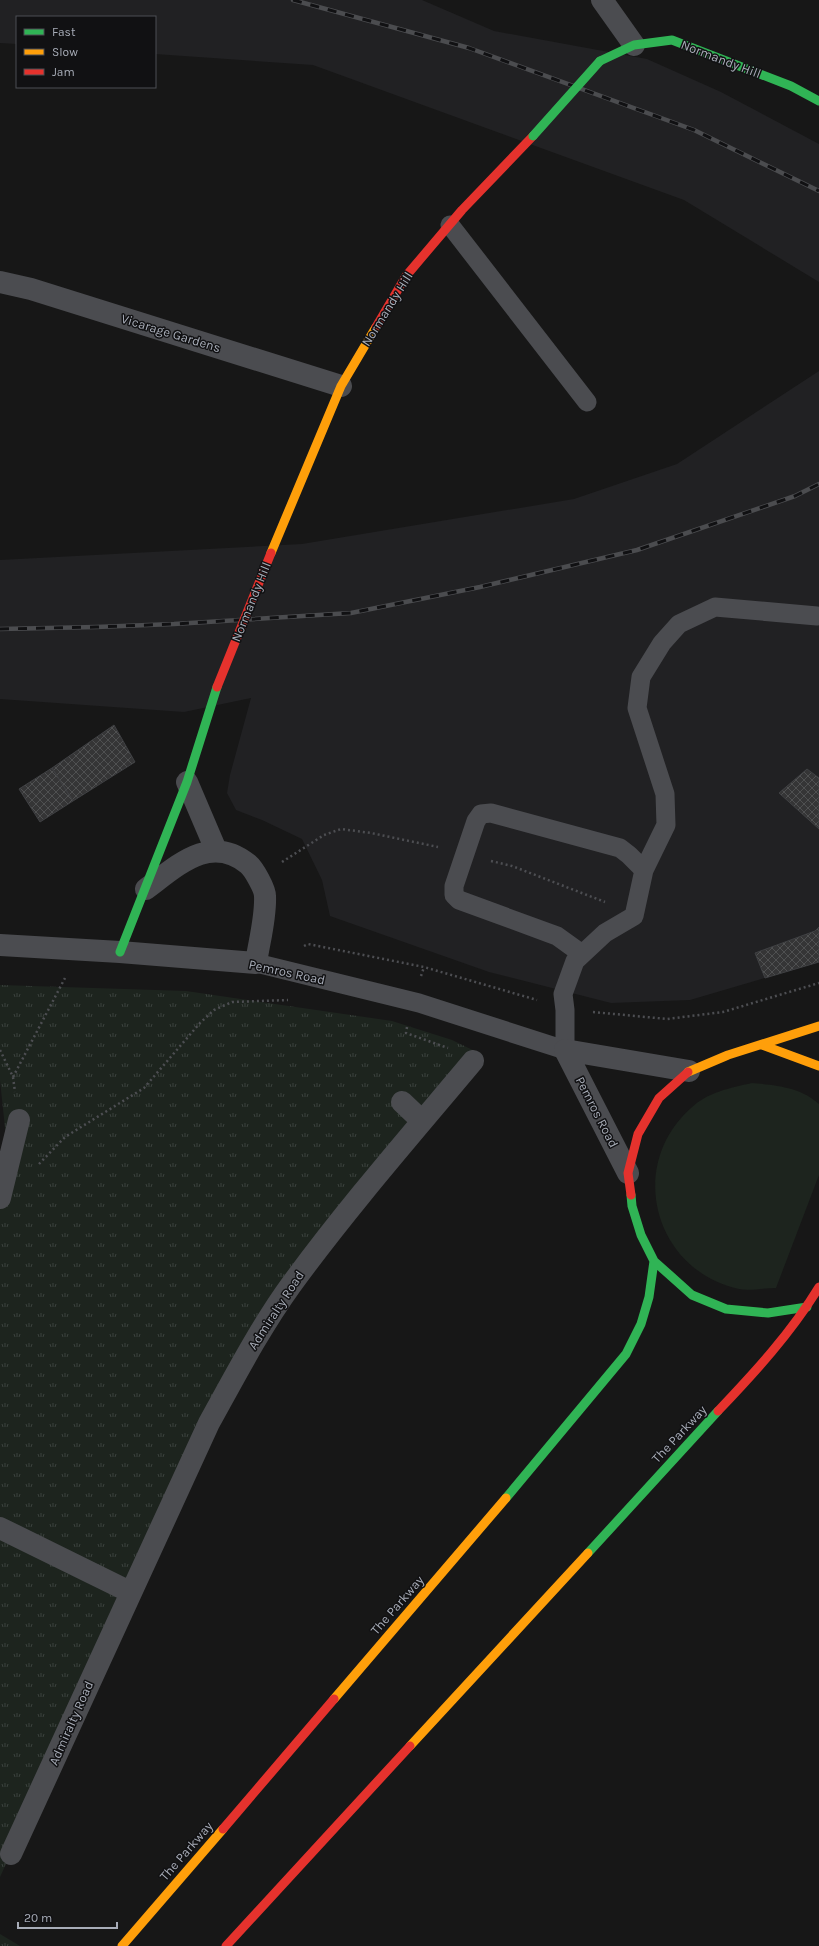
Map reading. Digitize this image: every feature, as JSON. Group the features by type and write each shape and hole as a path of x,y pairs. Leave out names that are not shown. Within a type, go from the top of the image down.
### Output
{"main road":[{"name":"Normandy Hill","path":"120,952 146,890 187,782 216,687 341,386 406,276 450,225 600,61 634,45 672,40 791,86 819,101"},
{"path":"807,1307 768,1313 726,1309 692,1295 654,1261 641,1235 632,1206 628,1173 638,1134 648,1116 659,1098 689,1071 728,1055 819,1026"},
{"path":"762,1044 819,1066"},
{"name":"The Parkway","path":"122,1946 507,1496 626,1354 641,1324 649,1297 654,1261"},
{"name":"The Parkway","path":"226,1946 764,1361 807,1307 819,1287"}],"street":[{"path":"602,0 634,45"},
{"name":"Vicarage Gardens","path":"0,282 38,291 341,386"},
{"path":"187,782 216,850"},
{"path":"146,890 190,858 216,850 239,857 253,868 265,895 256,963"},
{"name":"Pemros Road","path":"0,945 120,952 256,963"},
{"name":"Pemros Road","path":"565,1050 689,1071"},
{"name":"Pemros Road","path":"565,1050 628,1173"},
{"name":"Admiralty Road","path":"11,1854 130,1592 209,1423 247,1355 290,1286 367,1186 473,1061"},
{"path":"402,1102 422,1121"},
{"path":"2,1190 19,1120"},
{"path":"0,1528 130,1592"}],"lane":[{"path":"450,225 587,402"},
{"path":"565,1050 565,1010 563,994 575,961 605,933 634,916 644,870 666,825 665,794 637,708 641,677 662,643 679,624 715,607 817,616"},
{"path":"582,954 558,936 459,900 454,895 454,886 476,821 481,814 491,813 620,848 644,870"},
{"name":"Pemros Road","path":"256,963 419,1003 565,1050"}],"path":[{"path":"257,878 324,835"},
{"path":"2,1190 27,1177 65,1137 144,1088 200,1023 214,1010 232,1002 297,1000 308,944 424,967 565,1010 667,1019 723,1012 819,982"},
{"path":"13,1077 79,950"},
{"path":"406,1033 424,1039"},
{"path":"0,1050 13,1077 19,1120"}],"shaded area":[{"path":"0,0 422,0 494,31 647,59 721,92 819,144 819,282 684,200 313,65 156,54 156,16 16,16 16,44 0,43"},
{"path":"819,371 819,962 690,1000 611,1003 489,972 330,916 322,880 302,839 262,820 236,810 227,793 230,775 251,698 184,712 0,699 0,560 302,544 574,499 677,464"}],"green space":[{"path":"0,985 186,991 392,1021 452,1040 483,1055 290,1286 130,1592 0,1877 0,1159 6,1137 0,1080"},
{"path":"752,1083 779,1086 796,1090 812,1098 819,1104 819,1175 776,1288 748,1290 739,1289 710,1278 686,1261 669,1239 659,1213 655,1186 659,1158 671,1132 691,1108 712,1094"},
{"path":"0,1934 20,1946 0,1946"}],"building":[{"path":"114,725 135,762 73,801 52,768"},
{"path":"52,768 73,801 40,822 19,789"},
{"path":"807,769 819,778 819,829 779,793"},
{"path":"819,927 819,962 765,978 755,953 815,931"}],"railway":[{"path":"293,0 469,48 694,130 819,191"},
{"path":"0,629 174,624 351,613 480,587 637,550 795,496 819,484"}],"traffic: fast":[{"path":"600,61 634,45 672,40 791,86 819,101"},
{"path":"533,136 600,61"},
{"path":"120,952 187,782 217,687"},
{"path":"631,1195 632,1206 641,1235 654,1261 692,1295 726,1309 768,1313 807,1307"},
{"path":"506,1498 626,1354 641,1324 649,1297 654,1261"},
{"path":"588,1553 718,1411"}],"traffic: slow":[{"path":"271,553 341,386 376,327"},
{"path":"688,1072 728,1055 819,1026"},
{"path":"762,1045 819,1066"},
{"path":"334,1699 506,1498"},
{"path":"410,1746 588,1553"},
{"path":"122,1946 223,1829"}],"traffic: jam":[{"path":"376,327 406,276 462,210 533,136"},
{"path":"217,687 271,553"},
{"path":"631,1195 628,1173 638,1134 659,1098 688,1072"},
{"path":"718,1411 759,1367 797,1320 819,1287"},
{"path":"223,1829 334,1699"},
{"path":"226,1946 410,1746"}]}
